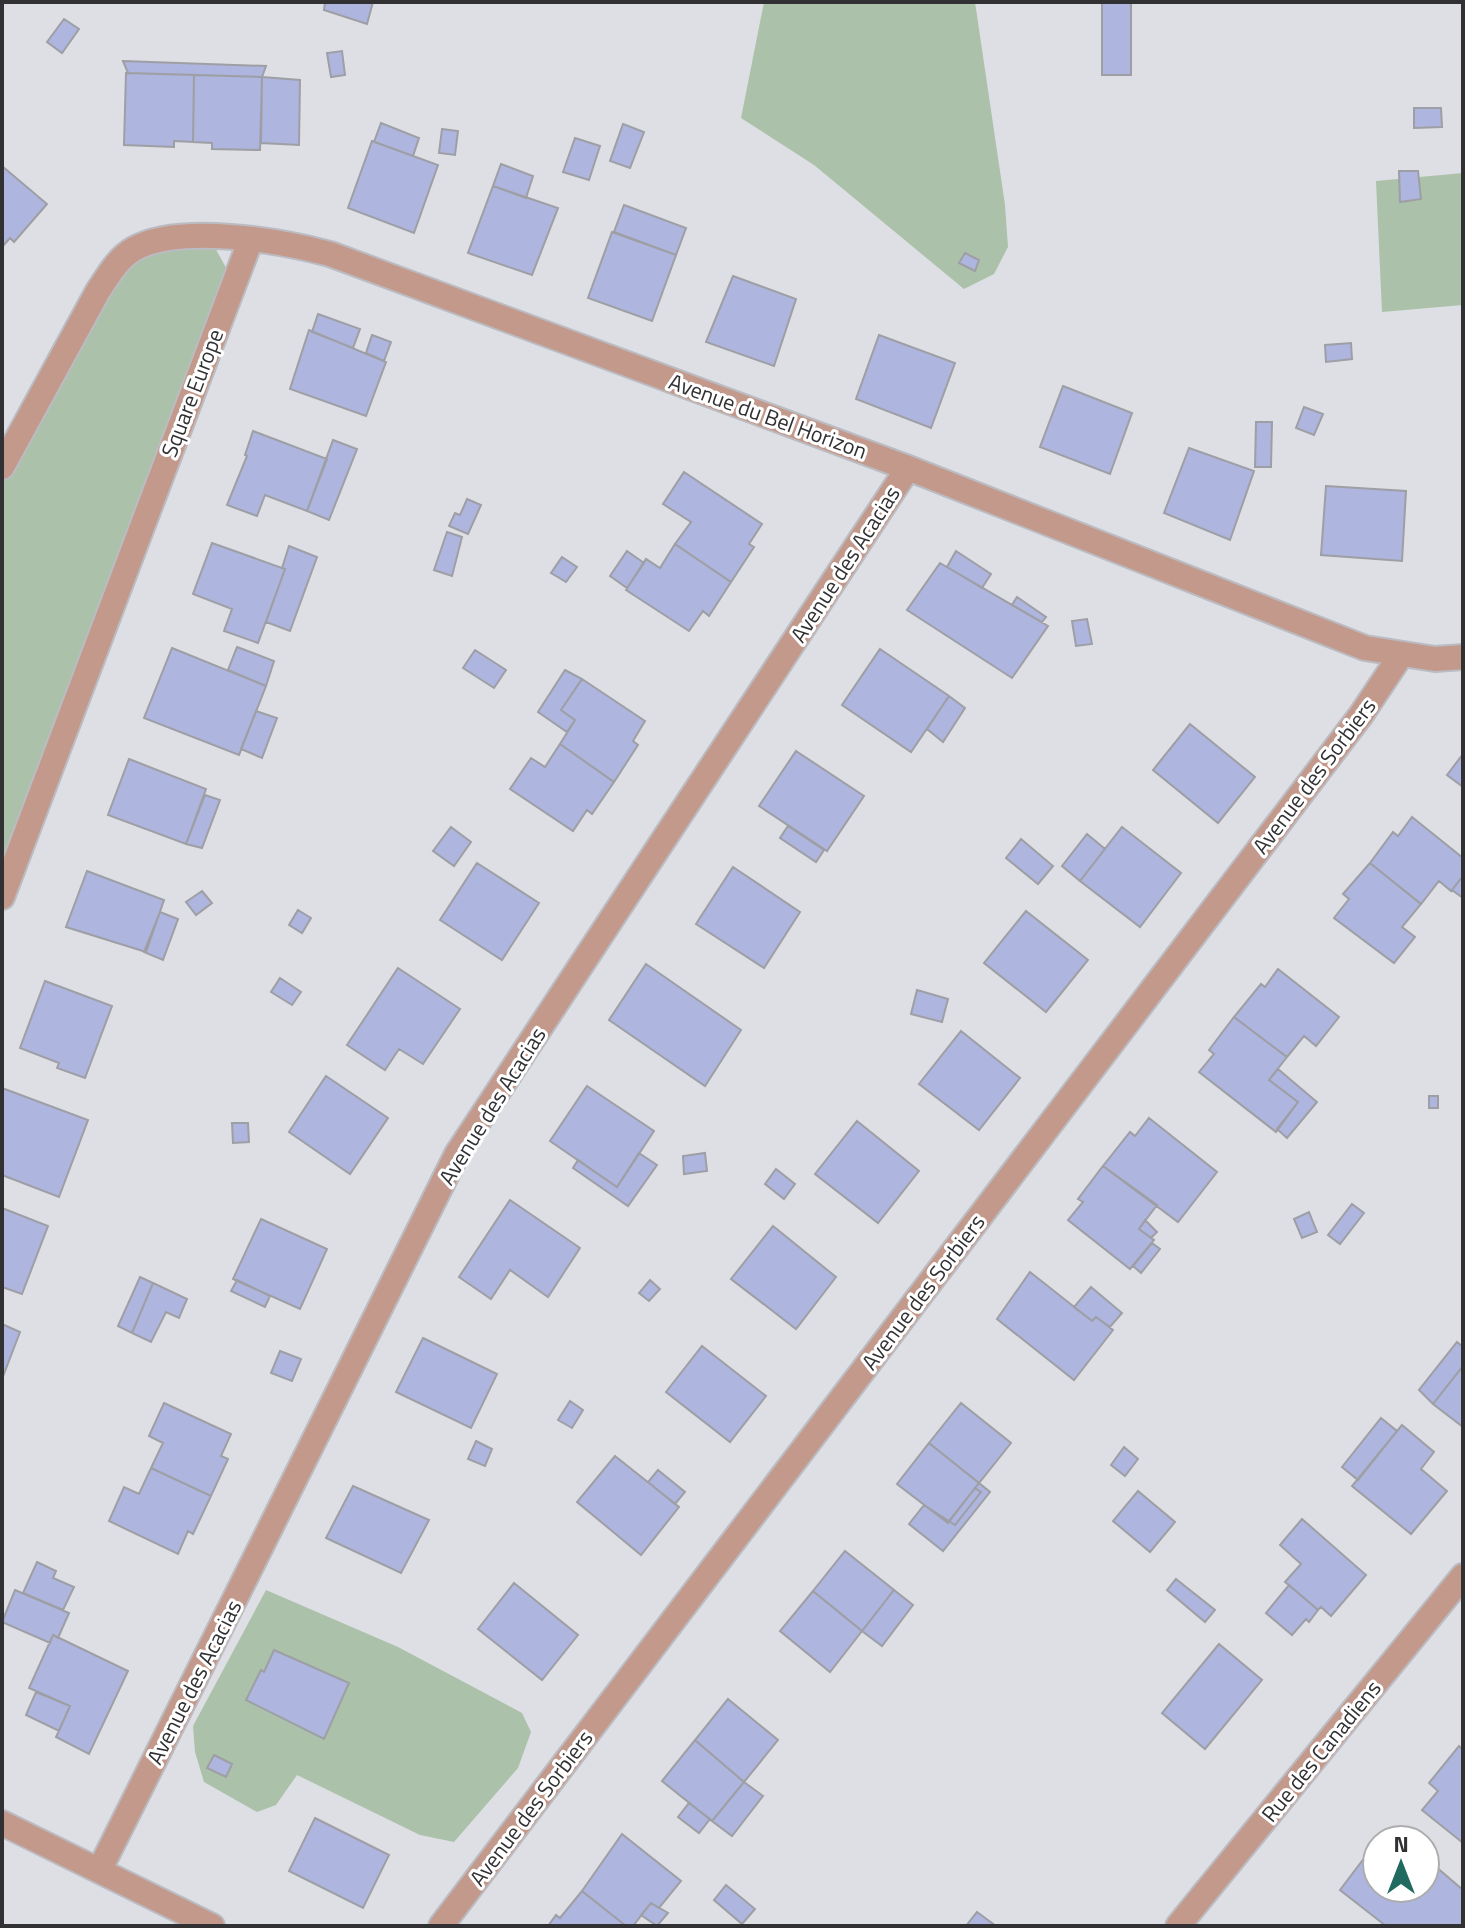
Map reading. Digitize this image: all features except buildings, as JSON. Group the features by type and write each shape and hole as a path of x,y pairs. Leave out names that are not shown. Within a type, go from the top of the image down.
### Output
{"street":[{"path":"2,467 113,268 133,250 153,241 176,238 251,239"},
{"name":"Avenue du Bel Horizon","path":"251,239 293,244 330,254 908,468 1365,648 1435,659 1463,657"},
{"name":"Square Europe","path":"2,897 251,239"},
{"name":"Avenue des Acacias","path":"100,1869 457,1154 908,468"},
{"name":"Avenue des Sorbiers","path":"441,1926 1361,715 1401,655"},
{"name":"Rue des Canadiens","path":"1178,1926 1463,1576"},
{"path":"2,1823 212,1926"}],"green space":[{"path":"764,2 975,2 1005,205 1008,247 994,274 964,289 814,165 741,118"},
{"path":"1463,173 1463,305 1382,312 1376,181"},
{"path":"209,237 234,282 2,897 2,464 133,250"},
{"path":"266,1590 398,1647 522,1713 531,1732 518,1768 454,1842 420,1835 297,1775 276,1805 257,1812 204,1782 195,1752 193,1726"}]}
